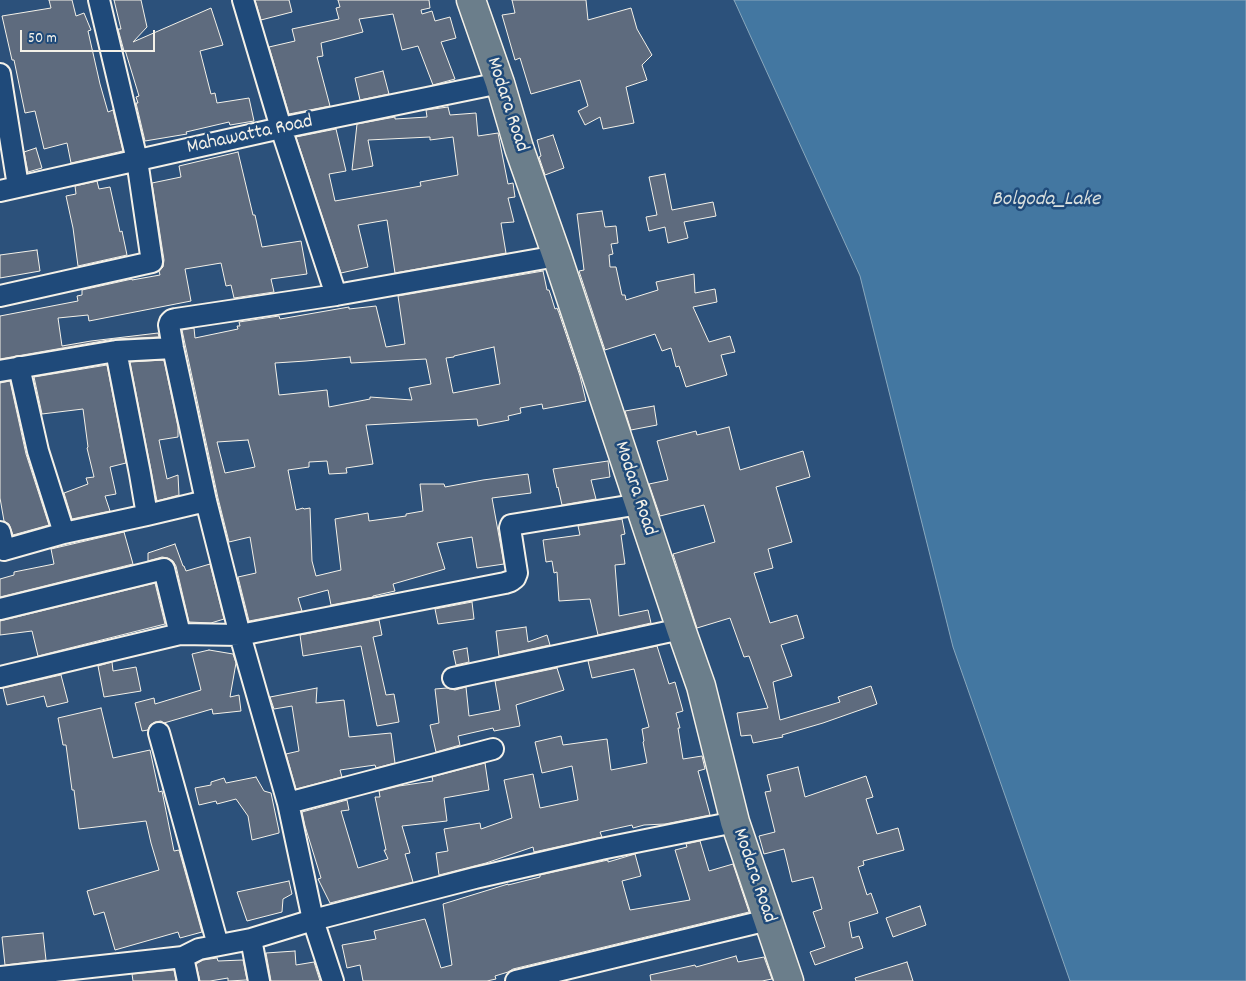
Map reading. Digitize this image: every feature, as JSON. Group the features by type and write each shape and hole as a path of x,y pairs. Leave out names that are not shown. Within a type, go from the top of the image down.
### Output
{"main road":[{"name":"Modara Road","path":"471,0 680,629 701,686 735,822 789,981"}],"street":[{"path":"0,296 152,262 137,160 98,0"},
{"path":"243,0 281,128 336,295"},
{"path":"0,74 9,188"},
{"name":"Mahawatta Road","path":"9,188 281,128 500,83"},
{"path":"333,981 313,920 288,803 240,635 206,501 169,326 172,320 336,295 557,256"},
{"path":"64,534 10,369 116,351 173,348"},
{"path":"116,351 147,515"},
{"path":"0,532 4,550 206,501"},
{"path":"0,677 180,634 240,635 511,581 515,578 516,573 511,525 640,504"},
{"path":"0,609 164,568 180,634"},
{"path":"453,678 680,629"},
{"path":"159,733 218,945"},
{"path":"288,803 493,749"},
{"path":"0,977 119,973 183,957 199,949 251,939 313,920 475,878 601,849 735,822"},
{"path":"516,981 768,920"},
{"path":"251,939 259,981"},
{"path":"183,957 188,981"}],"water":[{"name":"Bolgoda_Lake","path":"734,0 1246,0 1246,981 1070,981 953,647 860,276"}],"building":[{"path":"49,0 72,0 76,16 84,13 91,30 88,31 100,84 108,112 113,110 123,151 71,163 67,143 44,149 35,111 25,113 14,60 12,60 2,16 51,8"},
{"path":"114,0 141,0 147,27 133,42 211,8 223,45 200,51 211,94 215,93 217,103 249,98 254,121 230,125 229,122 186,132 187,134 145,141 136,103 138,103 136,97 139,96 118,29 121,29"},
{"path":"255,0 289,0 292,12 261,20"},
{"path":"338,0 429,0 430,8 421,10 422,14 432,11 435,21 450,17 456,38 441,42 455,79 433,85 418,46 402,50 393,14 359,19 363,32 321,43 323,56 317,57 330,106 289,114 269,47 295,41 292,29 339,19 336,8 340,7"},
{"path":"512,0 586,0 588,20 631,8 637,29 652,55 642,65 647,80 626,87 634,123 603,129 600,117 585,125 578,111 588,106 580,80 531,94 520,58 515,60 502,15 515,13"},
{"path":"383,71 389,94 360,100 355,78"},
{"path":"448,107 450,115 476,113 478,136 498,133 508,184 513,183 515,197 508,198 514,222 501,223 506,253 395,273 387,220 358,225 368,267 341,273 296,137 336,129 346,171 329,174 335,201 421,186 420,182 458,175 453,137 430,140 430,137 368,140 373,166 352,170 357,124 395,117 395,119 427,117 426,110"},
{"path":"553,135 564,168 545,175 539,157 541,156 537,140"},
{"path":"36,148 42,168 28,172 24,152"},
{"path":"238,152 262,247 301,241 307,274 271,279 274,292 234,298 231,285 226,286 221,263 185,269 191,301 89,321 88,315 58,318 62,346 158,333 159,337 114,339 0,359 0,316 78,301 77,296 82,295 82,290 160,275 159,271 163,267 164,260 152,183 181,177 179,166"},
{"path":"665,174 672,210 713,202 716,216 684,222 688,238 668,243 665,227 649,231 646,217 657,215 649,177"},
{"path":"97,181 99,189 110,187 127,255 78,266 66,196 76,194 75,186"},
{"path":"602,211 605,227 616,226 618,243 611,244 613,254 609,255 610,267 616,267 622,295 625,295 626,300 658,290 656,282 694,274 695,293 715,289 717,302 693,307 709,342 730,336 735,352 721,355 727,375 686,387 679,366 676,367 671,348 662,351 655,334 605,350 579,271 584,270 577,214"},
{"path":"37,250 40,271 0,278 0,255"},
{"path":"543,271 547,290 549,290 555,309 557,308 559,313 580,376 586,401 543,409 542,404 520,408 521,413 508,416 509,420 478,426 477,419 366,425 373,464 346,468 347,473 329,474 327,461 309,462 309,467 288,470 296,510 310,508 312,561 316,576 341,570 335,519 368,513 369,521 406,516 406,514 423,511 420,484 444,484 445,487 528,474 531,493 492,498 504,564 477,568 472,537 437,543 445,569 393,584 395,591 331,605 328,590 298,598 302,611 249,621 238,577 256,573 250,537 229,542 182,330 194,328 195,338 238,329 237,326 240,326 239,322 279,316 280,319 349,307 349,309 376,306 386,347 405,344 398,296","holes":["494,347 500,384 453,393 446,358","350,357 351,363 426,359 431,384 409,388 412,400 370,397 370,399 329,407 327,390 279,395 275,363","248,440 255,467 225,473 217,442"]},
{"path":"164,360 178,427 178,437 159,440 167,479 178,475 179,495 157,501 130,362"},
{"path":"107,365 126,463 110,467 116,494 105,496 110,511 72,519 64,493 88,484 86,478 94,477 87,448 83,409 42,414 34,377"},
{"path":"10,381 26,454 49,525 13,535 9,524 4,521 0,498 0,383"},
{"path":"654,406 657,425 631,430 625,411"},
{"path":"729,427 740,470 803,451 810,477 776,487 792,542 768,549 773,568 754,573 770,623 797,615 804,638 781,645 792,676 773,682 780,720 840,702 838,697 871,686 877,704 782,735 783,737 753,743 751,735 741,736 737,713 768,708 749,656 744,657 730,618 697,628 673,554 715,542 704,505 660,516 649,484 668,480 657,441 696,431 697,435"},
{"path":"608,461 610,477 591,480 596,499 562,505 553,469"},
{"path":"622,519 625,534 621,535 625,564 615,565 619,616 648,610 651,623 598,635 590,599 559,601 557,572 554,573 552,561 546,562 543,540 580,535 578,526"},
{"path":"124,532 133,564 0,597 0,579 14,575 14,572 54,564 51,549"},
{"path":"175,544 186,571 210,564 224,619 211,623 189,622 176,566 173,561 162,557 148,561 148,553"},
{"path":"155,583 165,624 38,656 32,631 0,635 0,621"},
{"path":"472,602 474,619 438,624 435,609"},
{"path":"379,620 382,635 373,637 386,695 394,694 399,722 377,726 361,646 303,656 300,635"},
{"path":"526,627 528,642 547,635 550,645 499,656 496,631"},
{"path":"657,646 669,684 675,682 683,711 676,713 680,728 678,728 683,759 702,756 705,769 698,771 710,815 665,824 644,825 633,828 632,825 600,832 602,837 534,852 533,847 486,863 439,875 436,853 448,851 444,829 480,823 481,829 512,818 504,780 533,774 540,808 578,800 572,766 542,773 535,742 561,736 563,745 607,739 611,770 647,763 642,729 649,727 634,669 592,678 588,661"},
{"path":"467,648 469,662 456,665 453,651"},
{"path":"209,650 233,654 236,663 230,697 239,695 241,711 213,714 212,709 164,723 161,721 155,722 150,725 148,730 142,731 135,703 154,698 155,704 201,690 192,654"},
{"path":"112,662 113,671 136,667 141,691 104,697 98,666"},
{"path":"557,668 564,690 516,705 520,726 494,731 493,728 458,736 460,745 436,752 430,725 439,723 435,689 447,688 455,690 466,687 469,716 500,710 495,681"},
{"path":"61,675 68,702 47,707 44,696 7,705 3,688"},
{"path":"317,688 316,703 344,700 349,737 391,733 395,763 376,768 375,765 340,770 342,777 296,789 286,754 299,751 292,706 274,709 270,697"},
{"path":"101,708 113,758 150,750 159,792 162,791 174,851 179,850 202,932 180,938 178,932 115,950 104,912 94,915 87,891 159,870 146,821 79,829 66,745 63,745 58,718"},
{"path":"485,763 489,790 444,798 447,821 402,826 410,853 405,854 413,882 330,903 318,879 321,878 302,812 347,800 349,810 341,811 358,868 388,859 384,850 386,850 375,797 380,797 379,791 433,781 432,777"},
{"path":"798,767 805,797 866,776 873,797 866,799 877,834 898,828 904,850 863,861 864,865 858,867 867,895 871,893 878,913 849,922 852,938 859,936 863,948 815,965 810,952 825,947 813,912 822,909 813,877 792,882 784,849 764,854 759,836 775,832 765,792 771,791 767,775"},
{"path":"256,777 264,791 271,793 279,833 252,840 248,816 236,799 217,804 216,801 199,805 195,788 211,785 211,782 224,778 226,783"},
{"path":"700,841 709,871 733,864 749,912 513,969 495,976 496,979 487,981 363,981 360,965 347,968 342,945 376,939 374,931 425,919 441,968 452,965 443,904 508,884 540,877 540,875 608,860 608,862 635,854 641,876 622,881 630,910 690,900 675,850 687,847 686,844"},
{"path":"289,881 292,894 283,899 282,912 247,921 237,892"},
{"path":"920,906 926,925 893,937 886,918"},
{"path":"43,933 46,960 5,965 2,937"},
{"path":"295,951 296,965 314,962 320,981 271,981 266,953"},
{"path":"736,956 738,962 764,957 772,979 762,981 651,981 650,975 695,965 696,967"},
{"path":"217,958 218,961 243,960 247,980 228,981 228,978 200,981 196,964 203,960"},
{"path":"907,962 913,981 856,981 855,978"},
{"path":"174,970 176,981 133,981 132,974"}]}
